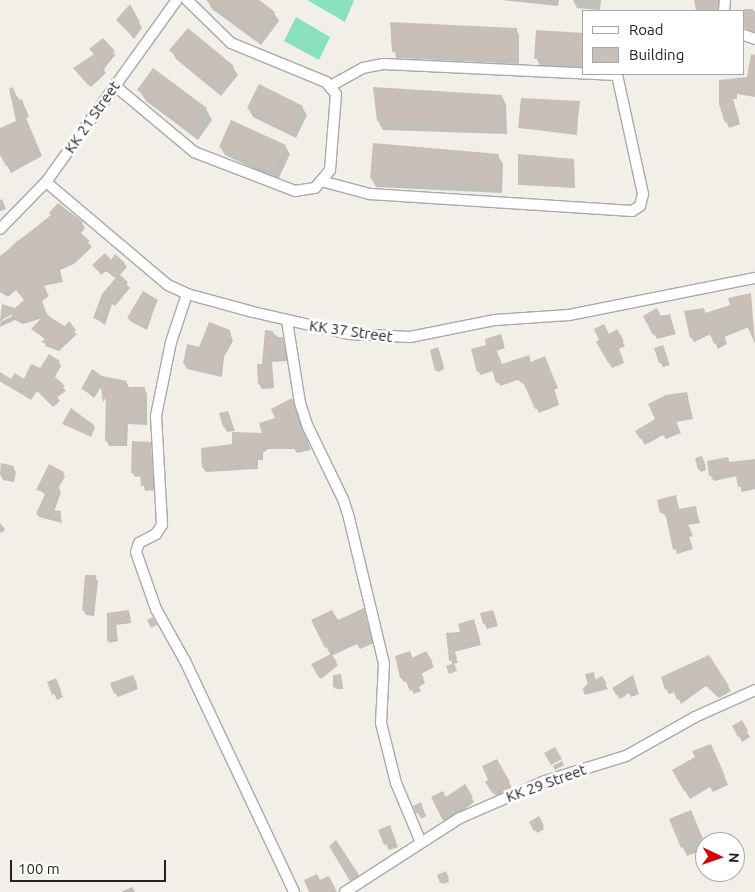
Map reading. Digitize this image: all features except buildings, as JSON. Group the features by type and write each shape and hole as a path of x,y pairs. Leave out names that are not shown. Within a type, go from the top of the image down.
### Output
{"street":[{"name":"KK 21 Street","path":"0,229 46,182 114,84 177,0"},
{"path":"114,84 194,152 295,191 316,188 330,170 336,94 330,86 231,43 187,0"},
{"path":"330,86 363,68 383,64 582,73"},
{"path":"321,181 379,195 632,211 640,206 643,194 617,75"},
{"name":"KK 37 Street","path":"46,182 156,276 188,294 287,321 349,334 410,337 495,320 569,316 755,278"},
{"path":"188,294 171,342 156,416 162,525 156,534 139,543 136,552 156,608 185,660 294,892"},
{"path":"287,321 300,403 308,427 343,499 349,518 384,664 381,723 399,791 420,840"},
{"name":"KK 29 Street","path":"345,892 420,840 460,818 545,781 626,756 695,717 755,690"}],"green space":[{"path":"307,0 354,0 345,22"},
{"path":"296,17 330,37 319,60 284,41"}]}
